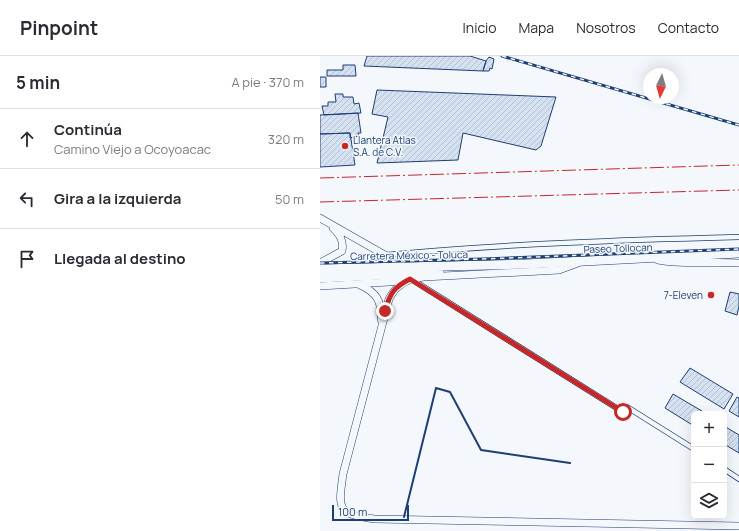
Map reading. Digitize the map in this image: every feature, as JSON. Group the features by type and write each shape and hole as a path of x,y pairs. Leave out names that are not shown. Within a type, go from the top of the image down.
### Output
{"highway":[{"name":"Paseo Tollocan","path":"498,265 739,253"},
{"name":"Carretera México - Toluca","path":"320,269 498,265"},
{"path":"320,278 470,270 498,265"}],"main road":[{"path":"320,218 404,266"},
{"path":"320,262 342,251 342,238 329,223"},
{"path":"648,258 674,263 739,263"},
{"path":"320,286 360,285 424,276 559,270 583,261"},
{"path":"410,279 394,290 389,299 380,328 342,474 339,497 340,504 344,511 360,517 375,519 739,526"},
{"path":"360,285 370,289 377,298 381,315 380,328"}],"street":[{"path":"386,256 458,248 576,242 739,237"},
{"path":"410,279 623,412 627,407 691,447"},
{"path":"727,471 739,479"}],"building":[{"path":"367,56 470,56 486,61 483,71 364,66"},
{"path":"489,57 494,59 492,69 490,68 489,71 483,71 486,61"},
{"path":"343,65 355,65 356,76 327,76 327,70 343,70"},
{"path":"320,77 326,77 326,87 320,87"},
{"path":"377,90 556,97 541,146 536,150 463,133 458,160 377,163 388,117 372,114"},
{"path":"335,94 343,94 343,97 353,97 354,104 359,103 361,113 324,115 322,106 328,106 328,102 336,102"},
{"path":"358,113 361,133 358,133 359,136 350,138 350,133 320,134 320,115"},
{"path":"350,133 355,165 320,167 320,134"},
{"path":"730,292 739,294 737,315 725,311"},
{"path":"690,368 733,394 724,409 680,382"},
{"path":"673,394 702,411 691,411 691,424 665,408"},
{"path":"737,397 739,398 739,417 729,411"},
{"path":"727,428 739,435 739,453 727,446"}],"railway":[{"path":"502,56 739,125"},
{"path":"320,263 483,259 739,249"}],"wall":[{"path":"404,517 436,388 450,392 481,450 570,463"}],"power":[{"path":"320,178 739,165"},
{"path":"320,202 739,190"}],"place":[{"name":"Llantera Atlas S.A. de C.V.","path":"345,146"},
{"name":"7-Eleven","path":"711,295"}],"route":[{"path":"385,311 394,290 410,279 623,412"}]}
